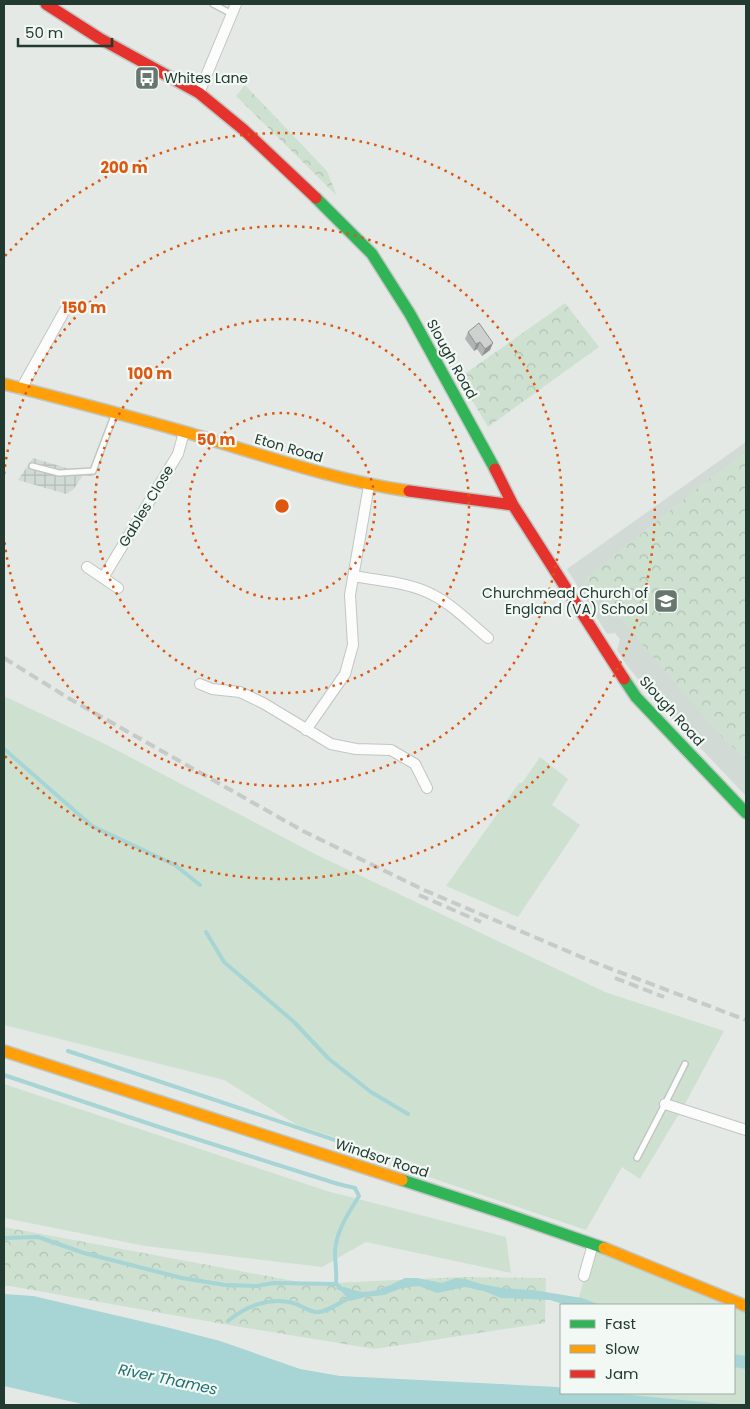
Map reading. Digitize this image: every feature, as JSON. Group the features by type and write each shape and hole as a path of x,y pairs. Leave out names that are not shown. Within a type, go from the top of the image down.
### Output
{"main road":[{"name":"Slough Road","path":"46,4 99,38 199,93 244,130 372,254 410,314 513,505 636,697 746,813"},
{"name":"Eton Road","path":"4,384 184,432 285,463 369,485 513,505"},
{"name":"Windsor Road","path":"4,1051 503,1213 593,1244 746,1306"}],"street":[{"path":"199,93 234,9"},
{"path":"21,389 65,310"},
{"name":"Gables Close","path":"103,578 178,454 184,432"},
{"path":"306,730 345,674 353,644 350,595 369,485"},
{"path":"87,567 118,588"},
{"path":"354,576 415,588 433,595 488,638"},
{"path":"200,684 212,689 240,692 263,703 331,744 356,749 391,750 415,764 427,788"},
{"path":"665,1104 746,1130"},
{"path":"584,1276 593,1244"}],"lane":[{"path":"213,4 234,9"},
{"path":"32,466 58,473 93,471 115,413"},
{"path":"636,1158 685,1064"}],"shaded area":[{"name":"Churchmead Church of England (VA) School","path":"746,442 746,796 654,699 626,664 617,650 620,639 615,633 607,634 567,569"},
{"path":"33,458 73,470 92,469 96,474 91,476 83,475 73,490 66,494 18,480"}],"green space":[{"path":"245,85 327,171 337,196 236,96"},
{"path":"565,303 599,347 488,427 459,378"},
{"name":"Churchmead Church of England (VA) School","path":"746,452 746,759 722,737 586,579 704,483"},
{"path":"4,696 103,743 317,855 605,992 724,1031 685,1104 640,1179 622,1167 586,1230 411,1171 413,1162 297,1125 224,1080 4,1025"},
{"path":"540,757 568,779 552,805 580,825 518,917 446,886 519,783 522,783"},
{"path":"4,1084 327,1191 506,1237 511,1273 366,1242 322,1267 145,1246 4,1218"},
{"path":"4,1227 310,1284 462,1277 546,1278 545,1323 375,1349 240,1327 4,1285"},
{"path":"593,1244 746,1304 746,1405 725,1405 618,1394 735,1394 735,1304 577,1304"}],"water":[{"path":"405,1278 417,1278 442,1283 456,1278 502,1288 533,1290 582,1298 598,1304 563,1304 550,1300 501,1298 484,1291 465,1287 437,1293 419,1286 402,1288 384,1295 350,1301 341,1291 335,1288 345,1287 369,1292"},
{"name":"River Thames","path":"4,1294 33,1296 166,1327 220,1341 300,1369 340,1376 557,1387 560,1388 560,1394 621,1394 733,1405 86,1405 4,1386"},
{"path":"735,1354 746,1356 746,1369 735,1367"}],"building":[{"path":"479,323 493,343 485,349 480,342 476,344 468,332"}],"waterway":[{"path":"4,749 92,826 175,865 200,885"},
{"path":"206,932 224,962 293,1021 329,1059 371,1092 408,1114"},
{"path":"68,1051 410,1165"},
{"path":"4,1075 165,1129 355,1188 359,1196 343,1223 336,1244 336,1284"},
{"path":"4,1238 38,1237 84,1253 182,1278 225,1285 257,1286 274,1283 336,1284 340,1287"},
{"path":"228,1321 250,1307 267,1302 284,1301 319,1312 347,1299"}],"railway":[{"path":"4,658 70,699 303,831 424,890 593,962 746,1020"},
{"path":"419,895 481,922"},
{"path":"615,978 664,997"}],"traffic: fast":[{"path":"316,198 372,254 410,314 495,469"},
{"path":"624,679 636,697 746,813"},
{"path":"402,1180 604,1248"}],"traffic: slow":[{"path":"4,384 185,432 296,466 352,480 409,491"},
{"path":"4,1051 402,1180"},
{"path":"604,1248 746,1306"}],"traffic: jam":[{"path":"46,4 99,38 199,93 244,130 316,198"},
{"path":"495,469 513,505 624,679"},
{"path":"409,491 513,505"}],"place":[{"name":"Whites Lane","path":"147,78"},
{"name":"Churchmead Church of England (VA) School","path":"666,601"}]}
